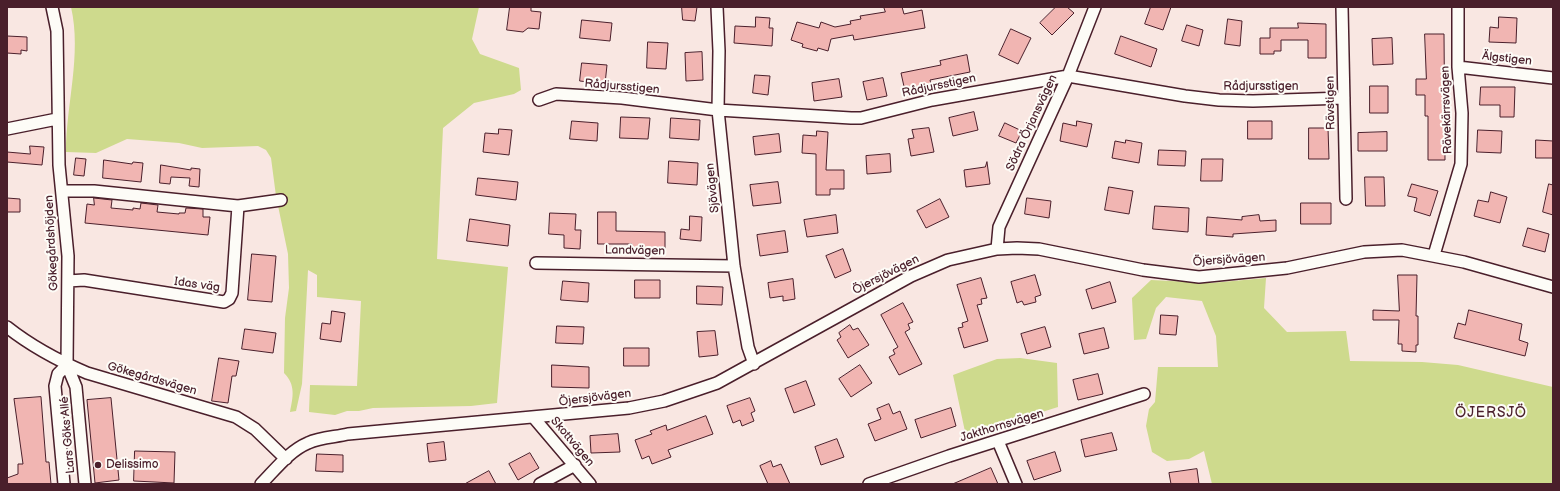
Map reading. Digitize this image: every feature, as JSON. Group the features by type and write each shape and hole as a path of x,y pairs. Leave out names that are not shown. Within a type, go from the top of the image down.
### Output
{"street":[{"name":"Gökegårdshöjden","path":"52,7 57,30 57,119 59,165 68,281 67,365"},
{"name":"Sjövägen","path":"717,7 719,51 718,110 734,266 748,347 754,364"},
{"name":"Södra Örjansvägen","path":"997,249 999,227 1068,76 1095,7"},
{"name":"Rävstigen","path":"1342,7 1346,199"},
{"name":"Rävekärrsvägen","path":"1434,255 1461,164 1462,113 1458,67 1458,7"},
{"name":"Älgstigen","path":"1458,67 1553,78"},
{"name":"Rådjursstigen","path":"539,100 556,94 622,98 718,110 861,118 932,100 1068,76 1185,96 1218,100 1253,101 1344,98"},
{"path":"7,129 57,119"},
{"path":"62,191 94,191 238,206 281,200"},
{"name":"Idas väg","path":"68,281 84,280 224,302 229,299 232,293 238,206"},
{"name":"Öjersjövägen","path":"260,484 286,459 309,442 348,434 534,418 629,408 664,401 717,383 754,364 911,276 948,260 997,249 1039,249 1143,270 1198,277 1287,268 1348,254 1385,250 1402,250 1434,255 1553,287"},
{"name":"Landvägen","path":"536,262 734,266"},
{"name":"Gökegårdsvägen","path":"7,327 19,337 67,365 87,373 236,417 255,429 286,459"},
{"name":"Lars Göks Allé","path":"64,484 55,386 58,374 67,365 76,386 86,484"},
{"name":"Jakthornsvägen","path":"869,484 949,456 1144,394"},
{"name":"Skottvägen","path":"534,418 590,484"},
{"path":"998,441 1016,484"},
{"path":"540,484 575,466"}],"green space":[{"path":"71,7 479,7 472,39 480,54 519,68 521,90 514,94 474,103 443,128 437,259 508,267 497,403 471,406 373,408 359,411 347,411 335,415 309,412 310,385 357,386 361,301 317,297 317,275 308,270 302,384 296,411 290,412 293,391 288,378 284,373 285,318 289,288 288,254 276,196 271,158 266,150 258,146 202,148 179,143 127,139 96,153 66,152 75,43"},
{"path":"1266,278 1264,308 1287,332 1346,331 1350,361 1422,362 1458,365 1553,387 1553,484 1212,484 1204,451 1189,459 1167,461 1152,452 1146,426 1149,409 1155,402 1158,367 1218,367 1216,336 1202,301 1166,297 1156,308 1146,339 1134,340 1132,298 1151,280 1211,283"},
{"path":"1020,358 1057,363 1058,407 1023,418 1021,413 993,433 967,441 953,375 997,359"}],"building":[{"path":"510,7 531,7 531,11 541,12 539,29 528,28 523,32 507,30"},
{"path":"682,7 697,7 695,21 683,20"},
{"path":"884,7 902,7 904,14 922,10 925,28 854,40 853,35 831,39 828,51 818,48 817,51 802,47 803,44 791,40 797,22 819,28 821,22 835,27 851,24 850,21 861,19 860,16 885,12"},
{"path":"1056,7 1067,7 1074,13 1052,35 1040,23"},
{"path":"1151,7 1171,7 1163,30 1145,24"},
{"path":"756,17 770,18 769,28 773,28 772,46 734,43 735,26 755,27"},
{"path":"1499,17 1517,18 1516,43 1489,42 1490,27 1498,28"},
{"path":"1228,19 1242,21 1240,46 1225,44"},
{"path":"582,20 612,23 610,41 580,38"},
{"path":"1298,23 1326,24 1326,58 1308,58 1308,40 1281,40 1281,51 1274,51 1274,54 1260,54 1260,38 1270,38 1270,28 1298,28"},
{"path":"1187,25 1203,30 1199,46 1182,41"},
{"path":"1011,29 1031,38 1018,64 999,55"},
{"path":"1425,34 1444,34 1445,160 1428,160 1428,116 1425,116 1425,95 1416,95 1416,79 1426,79"},
{"path":"7,36 27,37 27,51 21,50 21,54 7,53"},
{"path":"1121,36 1157,49 1151,67 1115,54"},
{"path":"1392,38 1393,64 1373,65 1372,39"},
{"path":"648,42 668,43 666,69 647,68"},
{"path":"702,52 703,80 686,81 685,53"},
{"path":"967,55 970,72 930,80 931,85 905,91 901,73 941,65 940,61"},
{"path":"582,63 607,65 605,84 580,81"},
{"path":"755,75 770,76 768,95 753,93"},
{"path":"883,78 887,96 867,100 863,82"},
{"path":"839,79 842,97 814,101 812,83"},
{"path":"1370,86 1388,86 1388,113 1370,113"},
{"path":"1481,87 1515,87 1514,117 1500,117 1500,105 1480,105"},
{"path":"974,112 978,130 953,136 949,118"},
{"path":"621,117 650,118 648,139 620,138"},
{"path":"671,118 700,120 699,140 670,138"},
{"path":"572,121 598,123 597,141 570,139"},
{"path":"1077,121 1092,124 1087,147 1060,141 1063,123 1076,126"},
{"path":"1248,121 1272,121 1272,139 1248,139"},
{"path":"1005,123 1022,131 1016,143 999,136"},
{"path":"929,128 934,152 911,156 908,139 914,138 912,130"},
{"path":"1309,128 1328,128 1329,159 1309,159"},
{"path":"499,129 512,130 509,155 483,152 485,133 498,134"},
{"path":"1478,130 1502,131 1501,153 1477,152"},
{"path":"817,131 828,132 826,170 844,170 844,189 830,189 830,195 816,195 816,154 802,153 803,135 816,136"},
{"path":"1387,132 1387,151 1358,151 1358,133"},
{"path":"779,134 781,152 755,155 753,137"},
{"path":"1126,140 1142,143 1139,163 1112,158 1115,141 1125,143"},
{"path":"1536,140 1553,141 1553,158 1536,158"},
{"path":"30,146 44,147 42,165 7,162 7,152 30,154"},
{"path":"1159,150 1186,151 1185,166 1158,165"},
{"path":"890,154 891,172 867,174 866,156"},
{"path":"76,158 86,159 84,176 74,175"},
{"path":"1202,159 1223,159 1222,181 1201,181"},
{"path":"104,160 132,164 133,162 143,163 141,182 103,178"},
{"path":"669,161 698,163 697,185 668,183"},
{"path":"987,162 990,184 966,187 964,170 985,167"},
{"path":"161,165 191,170 191,168 200,169 199,187 189,186 190,178 171,177 170,184 160,183"},
{"path":"1365,177 1384,177 1385,206 1366,206"},
{"path":"478,178 518,182 516,200 476,195"},
{"path":"778,182 781,203 753,206 750,185"},
{"path":"1412,184 1438,191 1430,216 1414,211 1417,198 1408,196"},
{"path":"1549,184 1553,185 1553,215 1543,212"},
{"path":"1109,187 1133,191 1129,214 1105,210"},
{"path":"1491,192 1507,197 1500,223 1474,216 1478,200 1488,202"},
{"path":"7,198 20,199 20,212 7,212"},
{"path":"94,198 112,200 111,208 133,210 133,208 140,209 141,203 158,205 157,212 179,214 185,213 186,208 203,209 203,217 210,217 208,235 85,223 87,204 94,205"},
{"path":"1027,198 1051,201 1049,218 1025,214"},
{"path":"940,199 949,217 926,228 917,211"},
{"path":"1301,203 1331,203 1331,224 1301,224"},
{"path":"1155,206 1189,208 1188,232 1153,229"},
{"path":"598,212 616,212 616,231 665,232 665,249 632,249 632,244 598,244"},
{"path":"550,213 576,214 575,230 581,230 580,249 564,248 564,235 549,234"},
{"path":"836,215 838,233 807,237 804,220"},
{"path":"1259,215 1260,221 1276,220 1276,231 1233,234 1233,237 1206,235 1207,217 1242,220 1242,217"},
{"path":"690,216 702,217 701,241 680,239 681,229 689,230"},
{"path":"470,219 510,225 508,246 467,241"},
{"path":"1528,228 1549,234 1545,252 1523,246"},
{"path":"785,231 788,252 760,256 757,235"},
{"path":"843,249 851,271 835,278 826,256"},
{"path":"252,254 276,256 272,302 248,300"},
{"path":"1035,275 1041,295 1035,297 1036,302 1024,305 1022,301 1017,303 1011,282"},
{"path":"1398,275 1417,275 1416,316 1418,316 1418,345 1416,345 1416,352 1402,351 1402,344 1398,344 1399,320 1373,320 1373,310 1399,311"},
{"path":"981,278 987,298 981,299 982,304 977,305 988,341 964,348 958,328 963,327 962,323 968,321 957,285"},
{"path":"793,279 795,299 783,301 783,296 770,298 768,283"},
{"path":"635,280 660,280 660,298 635,298"},
{"path":"563,281 589,283 588,302 561,300"},
{"path":"1110,282 1116,302 1092,309 1086,290"},
{"path":"697,286 723,287 722,305 697,304"},
{"path":"903,303 913,322 908,324 910,329 905,332 922,364 899,375 889,357 895,354 893,350 898,347 881,315"},
{"path":"1469,310 1522,324 1519,340 1528,343 1525,356 1454,338 1458,323 1465,325"},
{"path":"332,311 345,313 341,342 320,339 322,323 330,324"},
{"path":"1161,315 1178,316 1176,335 1160,334"},
{"path":"850,325 853,330 858,328 869,345 848,358 837,340 841,337 839,333"},
{"path":"557,326 584,327 583,344 556,343"},
{"path":"1045,327 1051,347 1027,354 1021,334"},
{"path":"1104,328 1109,348 1084,354 1079,334"},
{"path":"245,329 276,333 273,353 242,349"},
{"path":"715,331 718,355 699,357 697,332"},
{"path":"624,348 649,348 649,366 624,366"},
{"path":"219,358 239,361 236,376 232,376 228,403 212,401"},
{"path":"552,365 589,367 589,388 552,387"},
{"path":"860,365 872,383 851,397 839,379"},
{"path":"1098,374 1103,394 1078,400 1073,380"},
{"path":"806,381 815,405 794,413 785,389"},
{"path":"41,397 46,462 49,462 51,484 7,484 7,478 18,474 18,464 23,464 14,399"},
{"path":"111,398 119,480 95,483 87,400"},
{"path":"750,398 755,411 751,413 754,421 742,426 740,420 733,423 727,406"},
{"path":"889,404 893,414 900,411 907,429 875,441 868,424 881,419 877,409"},
{"path":"951,408 956,426 921,438 915,420"},
{"path":"706,416 713,434 668,450 671,457 652,464 649,456 642,459 635,440 652,434 650,431 666,425 667,430"},
{"path":"1112,433 1117,450 1085,457 1081,440"},
{"path":"618,434 620,452 591,453 590,436"},
{"path":"837,439 844,457 821,465 815,447"},
{"path":"444,442 446,460 429,462 427,444"},
{"path":"135,451 175,452 174,483 134,481"},
{"path":"1055,452 1061,471 1034,480 1027,461"},
{"path":"530,453 539,468 518,480 509,464"},
{"path":"317,454 343,455 343,472 316,471"},
{"path":"771,461 773,467 781,464 790,484 768,484 760,466"},
{"path":"991,468 998,484 953,484"},
{"path":"1197,469 1199,484 1171,484 1169,473"},
{"path":"489,471 496,484 465,484"}],"place":[{"name":"Delissimo","path":"98,465"}],"district":[{"name":"ÖJERSJÖ","path":"1491,413"}]}
